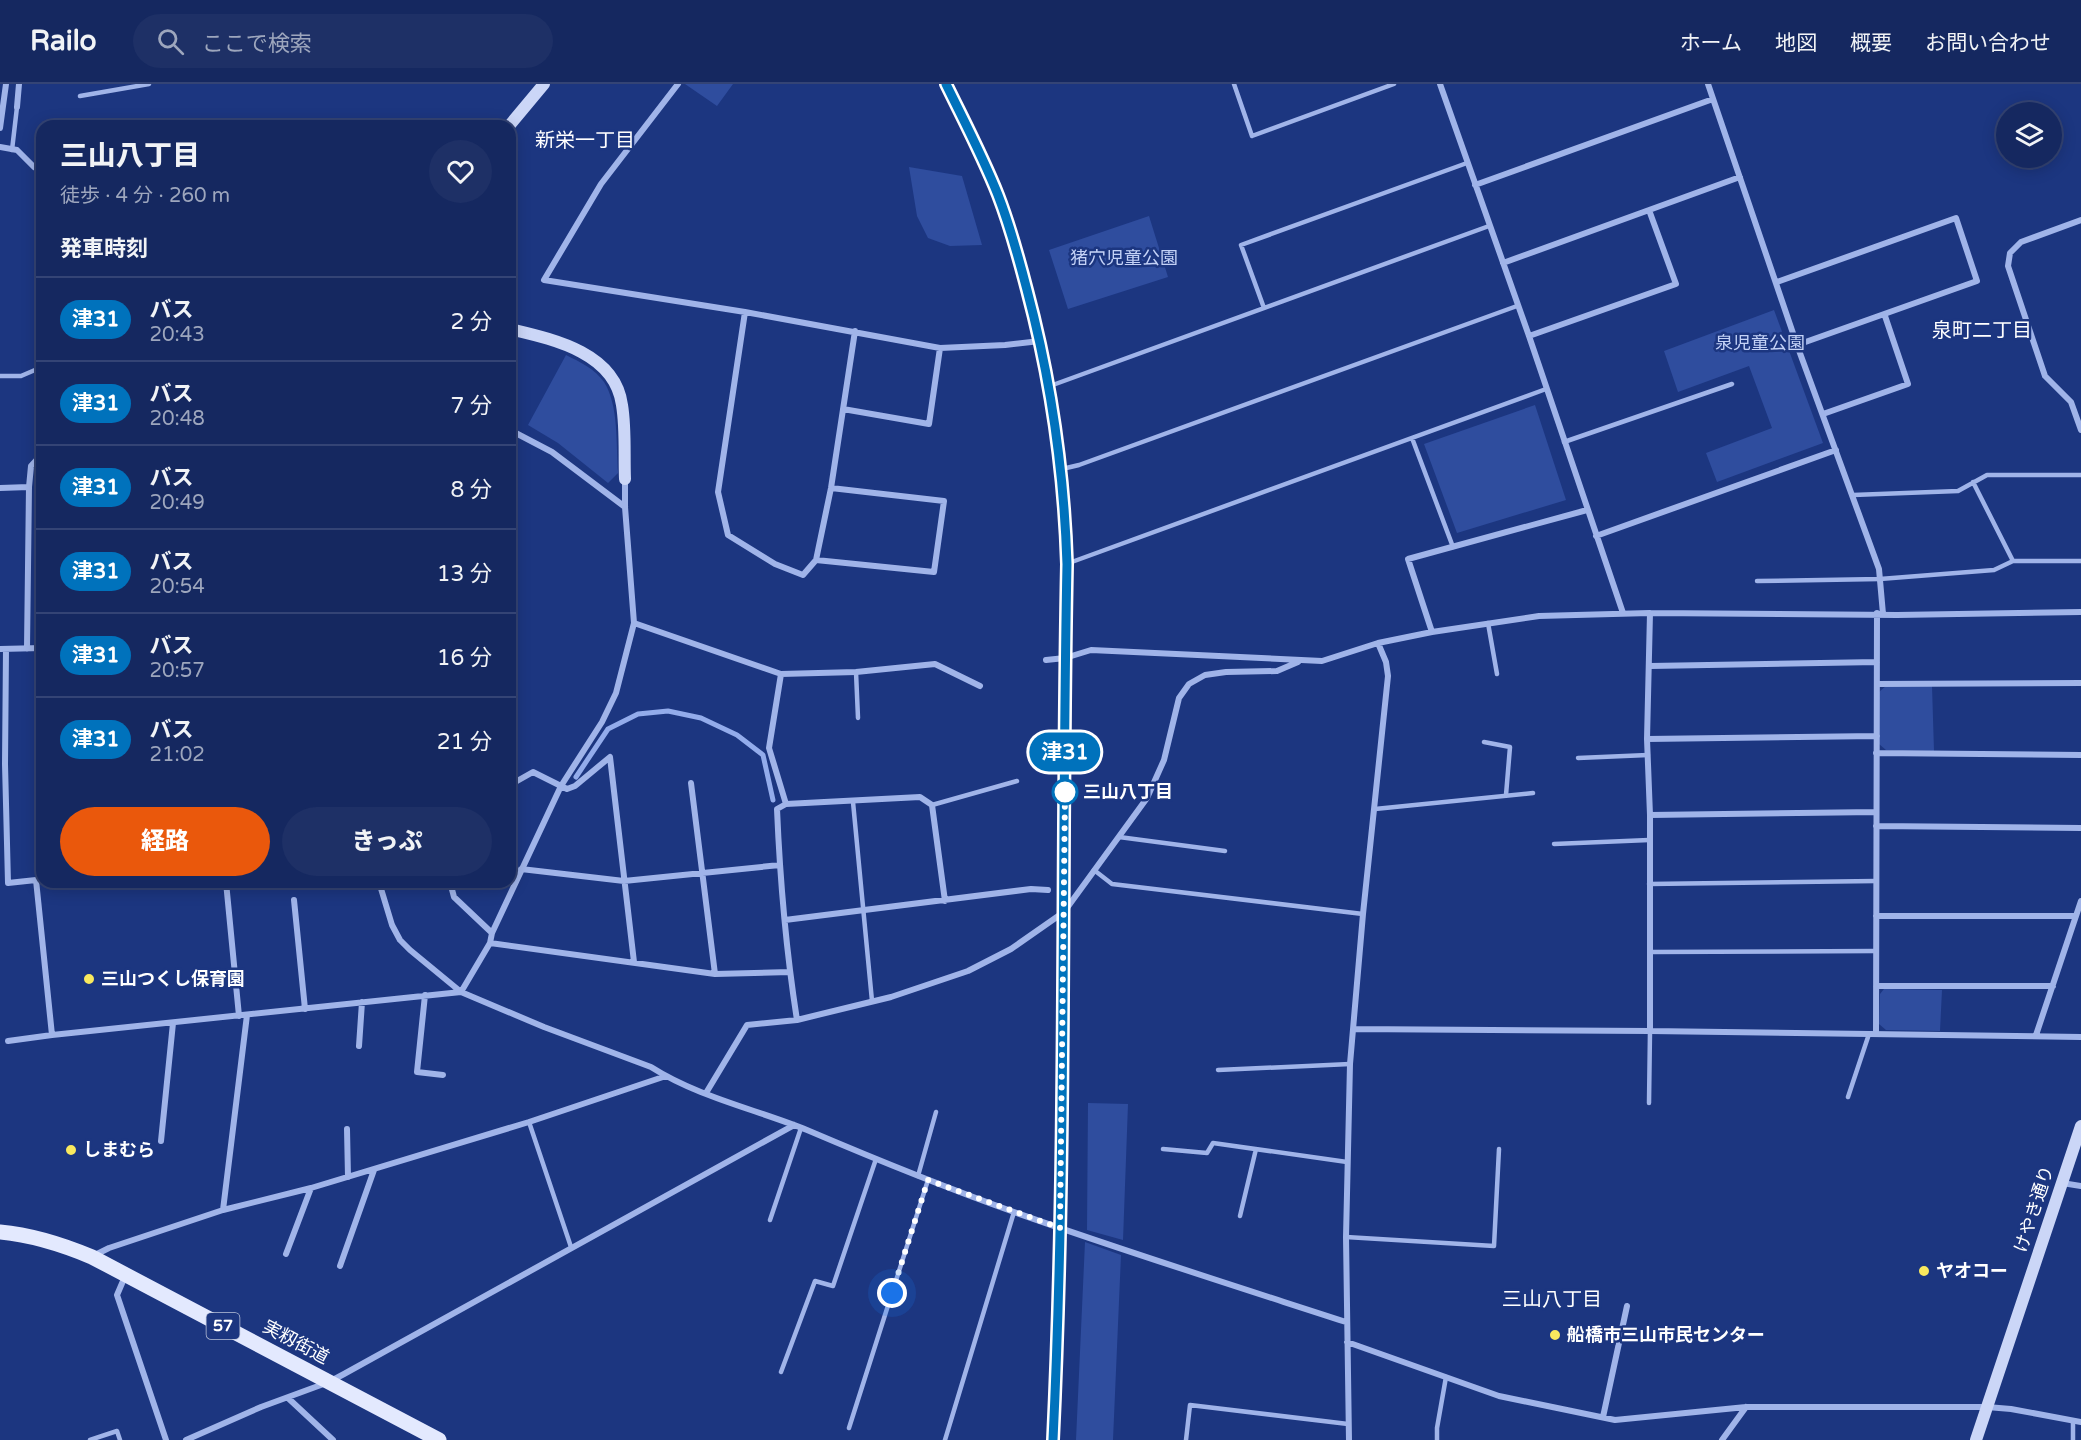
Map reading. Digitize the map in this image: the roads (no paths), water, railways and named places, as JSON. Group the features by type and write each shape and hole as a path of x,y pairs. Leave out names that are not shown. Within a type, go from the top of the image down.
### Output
{"main road":[{"name":"実籾街道","path":"0,1232 51,1241 92,1257 439,1440"}],"street":[{"path":"0,128 6,84"},
{"path":"17,107 19,84"},
{"path":"514,120 544,84"},
{"path":"678,84 601,184 544,280 745,312 940,348 1041,341"},
{"path":"946,84 999,197 1019,259 1041,341 1050,386 1065,513 1067,564 1060,1228 1058,1348 1053,1440"},
{"path":"1440,84 1623,613"},
{"path":"1708,84 1797,345 1879,569 1876,986 1872,1034"},
{"path":"1475,185 1713,99"},
{"path":"0,147 17,150 36,168"},
{"path":"1503,263 1740,177"},
{"path":"1529,336 1676,284 1649,210"},
{"path":"1777,282 1956,218 1977,281 1797,345"},
{"path":"2081,220 2021,242 2010,253 2008,266 2045,376 2071,402 2081,430"},
{"path":"745,312 718,492 728,535 775,564 803,575 816,560 831,488 855,332"},
{"path":"1823,414 1908,384 1885,315"},
{"path":"516,331 567,344 590,357 610,376 622,403 625,507 634,623 616,693 602,722 561,786 516,880"},
{"path":"843,409 929,424 940,348"},
{"path":"516,433 552,452 625,507"},
{"path":"1596,536 1836,450"},
{"path":"27,649 28,487 31,466 36,461"},
{"path":"0,488 28,487"},
{"path":"816,560 934,572 944,501 831,488"},
{"path":"1432,632 1408,559 1587,510"},
{"path":"1046,660 1065,658 1091,650 1322,661 1378,643 1432,632 1539,616 1623,613 2081,612"},
{"path":"1650,613 1647,739 1650,815 1650,1031"},
{"path":"634,623 782,674 856,672 935,664 980,686"},
{"path":"1349,1440 1346,1237 1350,1064 1388,676 1386,662 1378,643"},
{"path":"8,883 3,649 36,648"},
{"path":"706,1094 747,1025 797,1020 907,992 968,971 1011,949 1064,912 1147,798 1164,760 1179,698 1189,684 1205,675 1226,672 1277,671 1302,660"},
{"path":"1650,666 1877,662"},
{"path":"782,674 769,747 786,804"},
{"path":"1877,684 2081,683"},
{"path":"1647,739 1877,736"},
{"path":"1876,753 2081,755"},
{"path":"516,781 533,772 567,789 575,786 610,757 634,962"},
{"path":"691,783 715,974"},
{"path":"797,1020 785,920 777,809 786,804 920,797 932,805 945,901"},
{"path":"1650,815 1876,812"},
{"path":"1876,826 2081,828"},
{"path":"521,869 624,881 780,865"},
{"path":"0,885 36,880"},
{"path":"37,888 52,1035"},
{"path":"223,1210 243,1016 227,888"},
{"path":"381,888 392,926 400,940 462,992 544,1028 651,1067 666,1077 706,1094 794,1125 928,1180 1060,1228 1346,1322"},
{"path":"452,888 454,897 492,933"},
{"path":"462,992 490,943 492,933 512,888"},
{"path":"785,920 1031,890 1048,890"},
{"path":"294,900 305,1009"},
{"path":"2036,1035 2081,901"},
{"path":"1876,916 2076,916"},
{"path":"490,943 715,974 790,972"},
{"path":"1876,986 2053,986"},
{"path":"8,1041 462,992"},
{"path":"425,995 417,1072 443,1075"},
{"path":"359,1046 362,1002"},
{"path":"161,1141 173,1023"},
{"path":"1353,1029 2081,1037"},
{"path":"92,1257 109,1248 223,1210 374,1170 666,1077"},
{"path":"186,1440 261,1407 329,1382 794,1125"},
{"name":"けやき通り","path":"1976,1440 2081,1126"},
{"path":"347,1129 348,1177"},
{"path":"340,1266 374,1170"},
{"path":"2062,1183 2081,1186"},
{"path":"286,1254 311,1188"},
{"path":"126,1274 117,1295 166,1440"},
{"path":"1603,1417 1627,1306"},
{"path":"1347,1342 1499,1396 1615,1420 1746,1407 1987,1407 2011,1409 2081,1422"},
{"path":"288,1398 333,1440"},
{"path":"1722,1440 1746,1407"}],"lane":[{"path":"80,96 149,84"},
{"path":"1234,84 1252,136 1394,84"},
{"path":"12,150 17,107"},
{"path":"1264,308 1241,245 1467,163"},
{"path":"1050,386 1489,226"},
{"path":"1061,470 1517,306"},
{"path":"0,376 21,376 36,370"},
{"path":"1564,442 1732,384"},
{"path":"1067,564 1546,389"},
{"path":"1412,438 1453,547"},
{"path":"1852,495 1958,491 1987,475 2081,475"},
{"path":"1973,482 2013,561"},
{"path":"1757,581 1880,579 1994,570 2013,561 2081,561"},
{"path":"1488,623 1497,674"},
{"path":"856,672 858,718"},
{"path":"1484,742 1510,747 1506,795"},
{"path":"1578,758 1648,755"},
{"path":"932,805 1017,781"},
{"path":"1375,809 1533,793"},
{"path":"853,802 872,1000"},
{"path":"1119,837 1226,851"},
{"path":"1554,844 1650,840"},
{"path":"1094,870 1112,884 1363,914"},
{"path":"1649,884 1876,881"},
{"path":"1650,952 1876,951"},
{"path":"1649,1102 1650,1031"},
{"path":"1848,1097 1872,1034"},
{"path":"1218,1070 1350,1064"},
{"path":"918,1176 936,1112"},
{"path":"529,1122 571,1247"},
{"path":"770,1220 801,1128"},
{"path":"1163,1149 1207,1153 1213,1143 1347,1162"},
{"path":"1240,1216 1256,1149"},
{"path":"1346,1237 1494,1246 1499,1149"},
{"path":"781,1372 815,1281 833,1286 876,1159"},
{"path":"849,1428 928,1180"},
{"path":"945,1440 1014,1212"},
{"path":"1437,1440 1446,1377"},
{"path":"1186,1440 1190,1404 1348,1424"},
{"path":"2073,1421 2073,1440"},
{"path":"90,1440 117,1431 120,1440"}],"waterway":[{"path":"576,777 608,729 638,714 668,711 701,718 737,735 763,755 773,800"}],"place":[{"name":"三山八丁目","path":"1065,792"},
{"name":"三山つくし保育園","path":"89,979"},
{"name":"しまむら","path":"71,1150"},
{"name":"ヤオコー","path":"1924,1271"},
{"name":"船橋市三山市民センター","path":"1555,1335"}],"district":[{"name":"新栄一丁目","path":"585,141"},
{"name":"泉町二丁目","path":"1982,331"},
{"name":"三山八丁目","path":"1552,1300"}],"park label":[{"name":"猪穴児童公園","path":"1124,258"},
{"name":"泉児童公園","path":"1760,343"}]}
